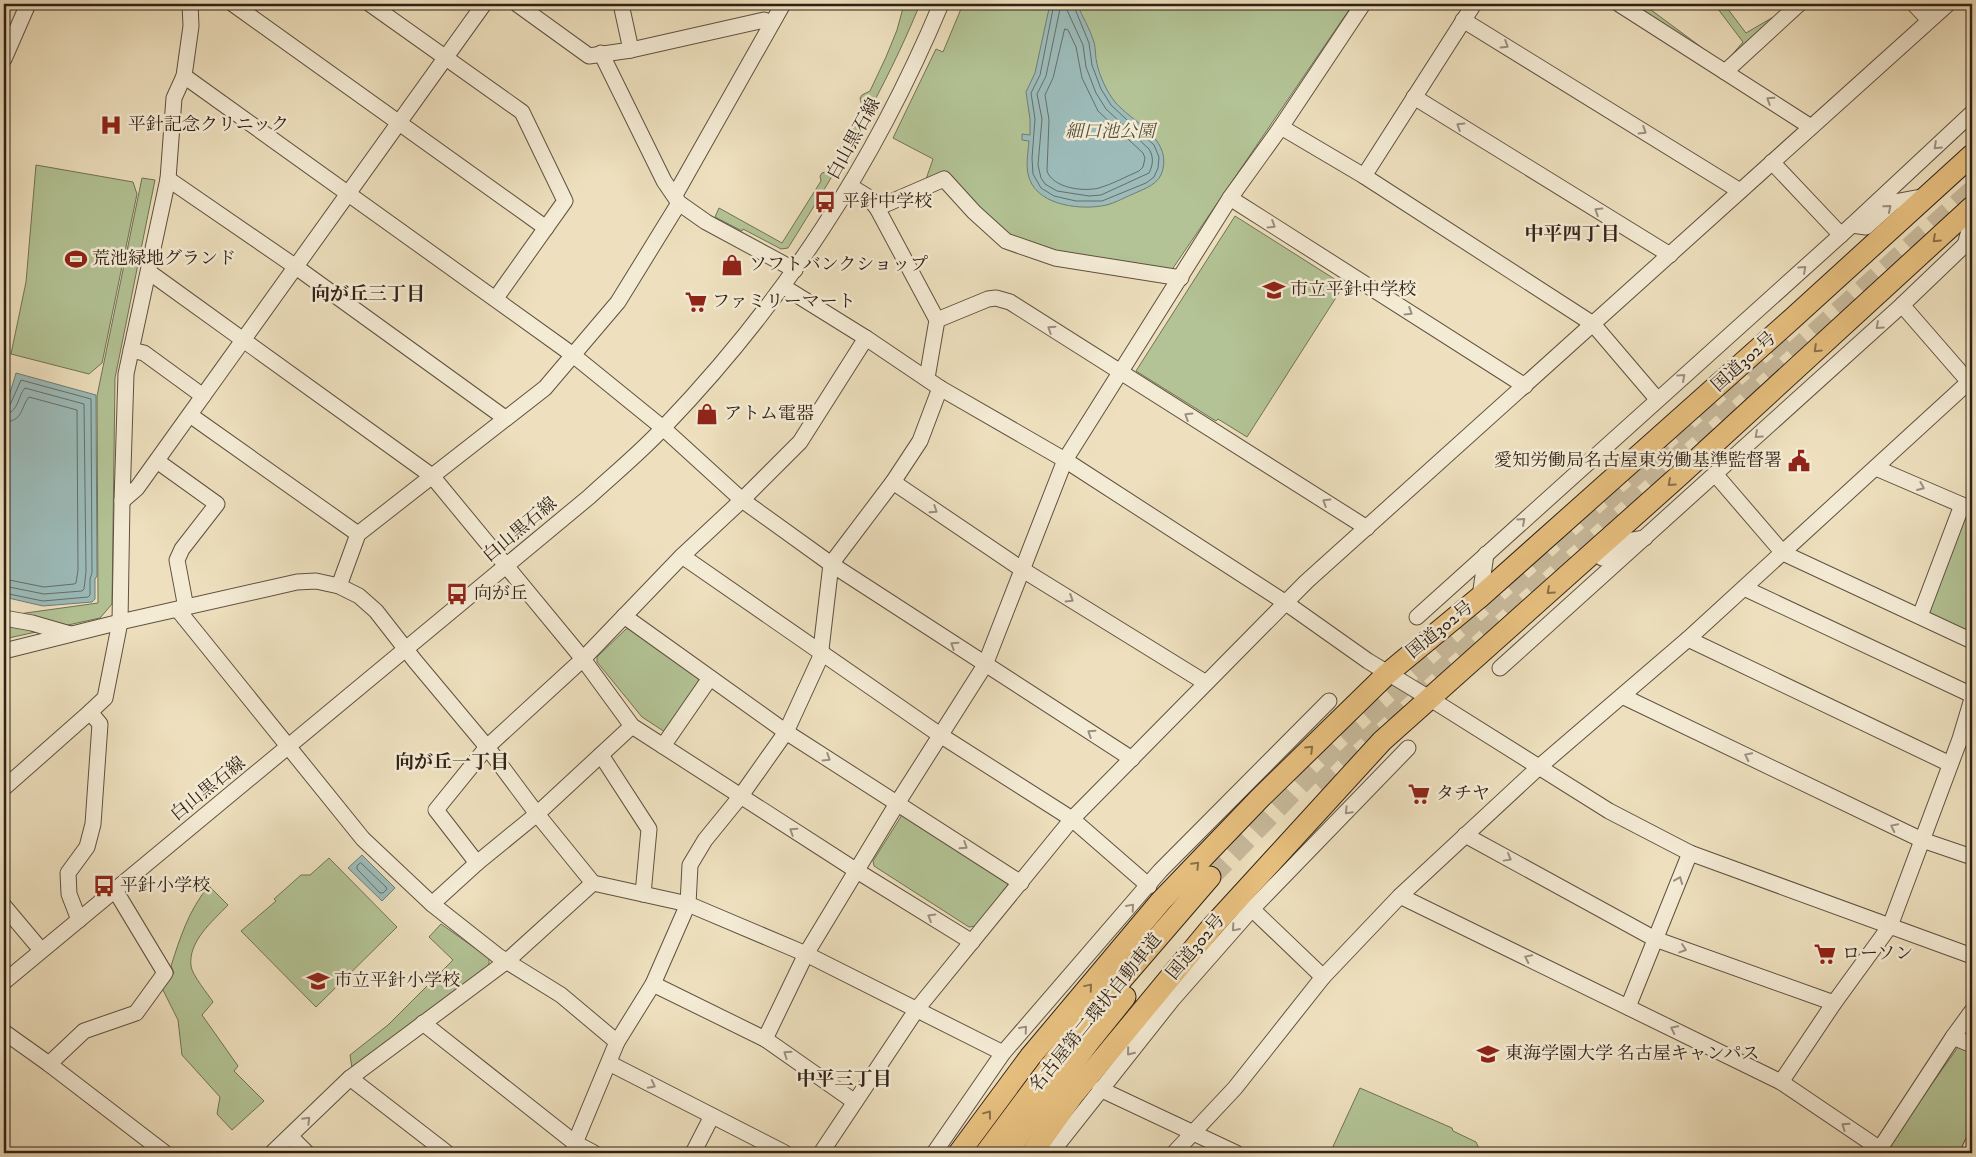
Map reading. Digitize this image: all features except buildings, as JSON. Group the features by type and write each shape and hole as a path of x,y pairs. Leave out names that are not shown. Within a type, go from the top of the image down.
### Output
{"highway":[{"name":"国道302号","path":"959,1153 1030,1057 1252,793 1387,674 1480,597 1972,155"},
{"name":"国道302号","path":"1032,1153 1073,1095 1211,928 1382,741 1681,474 1972,206"},
{"name":"名古屋第二環状自動車道","path":"986,1153 1073,1036 1216,881 1169,944 1088,1043 1006,1153"}],"street":[{"path":"4,59 28,4"},
{"path":"4,788 105,698 120,622 126,374 168,179 174,98 184,76 192,26 190,4"},
{"path":"233,4 546,228"},
{"path":"370,4 522,112 565,201 496,298"},
{"path":"122,501 137,488 157,461 484,4"},
{"path":"517,4 589,56 631,50 764,20 772,23"},
{"path":"621,4 631,50"},
{"path":"339,586 358,534 545,388 618,302 677,199 783,4"},
{"name":"白山黒石線","path":"4,982 507,566 589,497 664,428 708,379 796,270 850,186 906,82 940,4"},
{"path":"765,1039 806,954 898,802 985,665 1065,460 1230,198 1281,127 1363,4"},
{"path":"1364,176 1474,4"},
{"path":"1619,4 1812,127"},
{"path":"1725,72 1799,4"},
{"path":"1914,4 1929,20"},
{"path":"821,1153 917,1010 1072,819 1306,582 1948,4"},
{"path":"1464,20 1740,191"},
{"path":"601,53 664,180 677,199 706,222 796,270"},
{"path":"184,76 573,355 664,428 742,500 831,564 1132,759"},
{"path":"1414,97 1670,255"},
{"path":"1417,617 1846,230 1972,113"},
{"path":"1281,127 1364,176 1592,324 1657,399"},
{"path":"1772,162 1846,230"},
{"path":"878,208 944,178 974,212 1006,241 1055,258 1181,278"},
{"path":"168,179 296,267 505,418"},
{"path":"850,186 868,197 878,208 937,320 927,378"},
{"path":"1846,230 1866,227 1894,202 1928,196"},
{"path":"1230,198 1525,386"},
{"path":"1500,668 1969,242 1972,224"},
{"path":"149,272 432,476 583,659 632,726 740,797 972,942"},
{"path":"784,287 866,338 940,388 1065,460 1286,603 1387,674 1429,698 1609,811 1690,853 1972,956"},
{"path":"937,320 988,299 996,298 1010,302 1368,528"},
{"path":"1174,1153 1191,1132 1235,1088 1323,977 1400,896 1539,767 1688,639 1783,553 1970,380 1902,304"},
{"path":"477,862 436,810 487,746 583,659 682,556 800,442 866,338"},
{"path":"132,350 144,353 203,396"},
{"path":"574,1148 617,1042 653,984 688,904 690,865 705,840 740,797 786,732 820,658 831,564 893,482 920,441 940,388"},
{"path":"190,415 358,534"},
{"path":"157,461 217,504 182,549 177,560 182,609 363,840 432,904 507,961 561,995 617,1042"},
{"path":"1876,468 1967,506 1920,616"},
{"path":"1715,474 1783,553 1972,641"},
{"path":"893,482 1023,570 1206,683"},
{"path":"1578,566 1595,565 1620,542 1645,538"},
{"path":"1480,597 1486,554"},
{"path":"682,556 940,735 1072,819 1149,886"},
{"path":"4,651 120,622 297,582 316,581 339,586 359,596 376,611 487,746 537,814 593,883 688,904 806,954 1003,1053"},
{"path":"1744,588 1972,697 1966,741 1950,764 1890,926 1834,1003 1781,1082"},
{"path":"624,616 786,732 898,802 1021,883"},
{"path":"4,618 32,623 71,634"},
{"path":"1688,639 1950,764"},
{"path":"663,746 710,678"},
{"path":"1622,696 1922,840 1972,857"},
{"path":"934,1153 1003,1053 1160,871 1252,793 1329,700"},
{"path":"79,920 69,894 68,872 87,847 92,824 100,724 90,712"},
{"path":"432,904 477,862 537,814 632,726"},
{"path":"1382,741 1382,776"},
{"path":"1051,1153 1172,1000 1252,909 1408,748"},
{"path":"601,755 649,829 643,894"},
{"path":"1465,835 1655,939 1834,1003"},
{"path":"1628,1007 1690,853"},
{"path":"272,1153 291,1137 350,1078 507,961 593,883"},
{"path":"49,1064 84,1031 136,1013 165,972 115,890"},
{"path":"1400,896 1781,1082 1881,1152 1953,1038 1972,1012"},
{"path":"4,906 41,950"},
{"path":"1252,909 1323,977"},
{"path":"653,984 765,1039 856,1102"},
{"path":"423,1023 574,1148 594,1153"},
{"path":"4,1032 165,1153"},
{"path":"1953,1038 1972,1045"},
{"path":"608,1063 712,1116 758,1147 785,1153"},
{"path":"350,1078 447,1153"},
{"path":"1100,1089 1191,1132 1217,1149 1236,1153"},
{"path":"693,1153 712,1116"},
{"path":"291,1137 307,1153"},
{"path":"1968,1153 1972,1144"}],"green space":[{"path":"909,4 920,4 892,67 842,159 788,248 781,249 715,217 719,208 782,243 821,181 820,176 822,173 829,171 862,106 860,98 870,91 886,57 897,30 903,8 907,10"},
{"name":"細口池公園","path":"963,4 1353,4 1171,271 1065,255 1011,237 969,218 945,189 925,182 933,159 893,138 936,49 943,52"},
{"path":"1628,4 1643,4 1724,64 1722,64"},
{"path":"1717,4 1724,4 1746,33 1787,9 1726,64 1724,64 1743,42 1718,9"},
{"name":"荒池緑地グランド","path":"36,165 133,182 137,194 102,363 89,374 11,354 26,282"},
{"path":"142,178 155,180 115,378 112,604 100,618 4,639 4,616 98,603 97,396"},
{"path":"1235,216 1344,285 1247,437 1218,419 1216,421 1136,371"},
{"path":"1963,516 1972,516 1972,636 1926,615"},
{"path":"631,628 701,677 665,732 642,717 597,662 597,657 626,629"},
{"path":"902,815 1009,883 976,926 969,927 874,866 873,861"},
{"path":"329,858 397,927 316,1007 241,931 276,901 274,899 301,875 310,875"},
{"path":"209,886 228,905 203,932 193,948 191,957 192,970 213,1002 202,1015 238,1066 234,1071 264,1101 232,1130 217,1114 220,1097 182,1055 178,1020 162,988 174,973 171,966 186,924 196,904"},
{"path":"441,924 489,958 489,965 352,1068 350,1055 388,1025 453,960 429,937"},
{"path":"1958,1047 1972,1053 1972,1128 1959,1153 1902,1153 1888,1146"},
{"path":"1360,1088 1452,1128 1453,1131 1476,1142 1481,1153 1330,1153"}],"water":[{"path":"1050,4 1077,4 1095,45 1098,69 1109,94 1122,109 1155,139 1161,148 1164,158 1163,169 1156,182 1109,204 1080,207 1057,203 1038,192 1028,174 1029,141 1022,140 1022,134 1030,135 1026,92 1035,73"},
{"path":"16,373 96,395 97,576 95,579 95,599 92,602 43,606 4,597 4,413"},
{"path":"362,855 395,888 382,901 348,868"}],"tunnel":[{"path":"1318,786 1435,677 1972,191"},
{"path":"1210,877 1338,745 1788,336"}],"place":[{"name":"平針記念クリニック","path":"111,125"},
{"name":"平針中学校","path":"825,202"},
{"name":"荒池緑地グランド","path":"76,259"},
{"name":"ソフトバンクショップ","path":"732,265"},
{"name":"市立平針中学校","path":"1274,290"},
{"name":"ファミリーマート","path":"696,302"},
{"name":"アトム電器","path":"707,414"},
{"name":"愛知労働局名古屋東労働基準監督署","path":"1799,461"},
{"name":"向が丘","path":"457,594"},
{"name":"タチヤ","path":"1419,794"},
{"name":"平針小学校","path":"104,886"},
{"name":"ローソン","path":"1825,954"},
{"name":"市立平針小学校","path":"318,981"},
{"name":"東海学園大学 名古屋キャンパス","path":"1488,1054"}],"district":[{"name":"中平四丁目","path":"1572,234"},
{"name":"向が丘三丁目","path":"368,294"},
{"name":"向が丘一丁目","path":"452,762"},
{"name":"中平三丁目","path":"844,1079"}]}
